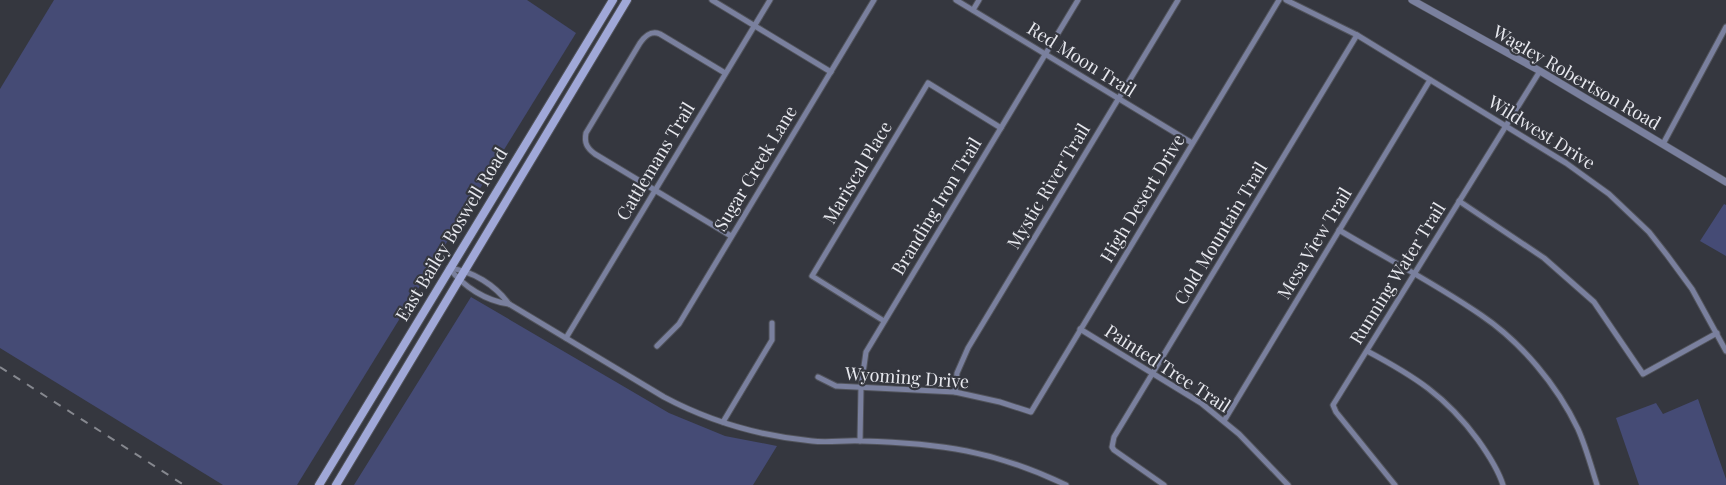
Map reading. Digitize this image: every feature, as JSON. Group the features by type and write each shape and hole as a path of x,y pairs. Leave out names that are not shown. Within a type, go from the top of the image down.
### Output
{"main road":[{"name":"East Bailey Boswell Road","path":"319,485 613,0"},
{"name":"East Bailey Boswell Road","path":"336,485 627,0"},
{"path":"366,406 379,414"}],"street":[{"path":"712,0 831,72"},
{"name":"Cattlemans Trail","path":"566,338 770,0"},
{"name":"Sugar Creek Lane","path":"657,346 679,324 874,0"},
{"name":"Red Moon Trail","path":"956,0 1192,143"},
{"path":"973,10 979,0"},
{"name":"Branding Iron Trail","path":"860,441 861,387 866,352 1078,0"},
{"name":"Mystic River Trail","path":"955,392 957,373 968,348 1178,0"},
{"name":"High Desert Drive","path":"1030,412 1279,0"},
{"name":"Wildwest Drive","path":"1286,0 1357,35 1587,177 1649,232 1692,289 1726,351"},
{"name":"Wagley Robertson Road","path":"1412,0 1540,70 1726,182"},
{"path":"1663,144 1726,27"},
{"path":"725,73 660,34 650,33 640,43 586,133 586,145 595,154 731,236"},
{"name":"Cold Mountain Trail","path":"1164,485 1118,453 1112,447 1114,437 1357,35"},
{"name":"Running Water Trail","path":"1395,485 1336,412 1333,405 1540,70"},
{"name":"Mesa View Trail","path":"1224,421 1430,80"},
{"name":"Mariscal Place","path":"884,321 812,276 928,83 1001,128"},
{"path":"1459,201 1544,258 1594,302 1643,374 1717,333"},
{"path":"1339,230 1481,315 1507,336 1549,382 1578,429 1597,485"},
{"path":"449,268 466,270 500,292 509,304 663,397 723,422 757,432 801,440 934,445 1023,465 1066,485"},
{"path":"449,268 459,281 494,302 509,304"},
{"path":"723,422 772,340 772,323"},
{"name":"Painted Tree Trail","path":"1080,329 1201,403 1261,455 1288,485"},
{"path":"1367,351 1404,371 1438,395 1461,417 1489,455 1503,485"},
{"name":"Wyoming Drive","path":"818,377 836,386 955,392 1030,412"}],"shaded area":[{"path":"54,0 527,0 576,33 297,485 223,485 0,348 0,89"},
{"path":"1724,204 1726,205 1726,256 1700,241"},
{"path":"471,297 669,413 725,436 777,446 753,485 354,485"},
{"path":"1698,399 1726,479 1726,485 1639,485 1616,418 1656,403 1663,414"}],"railway":[{"path":"0,367 184,485"}]}
